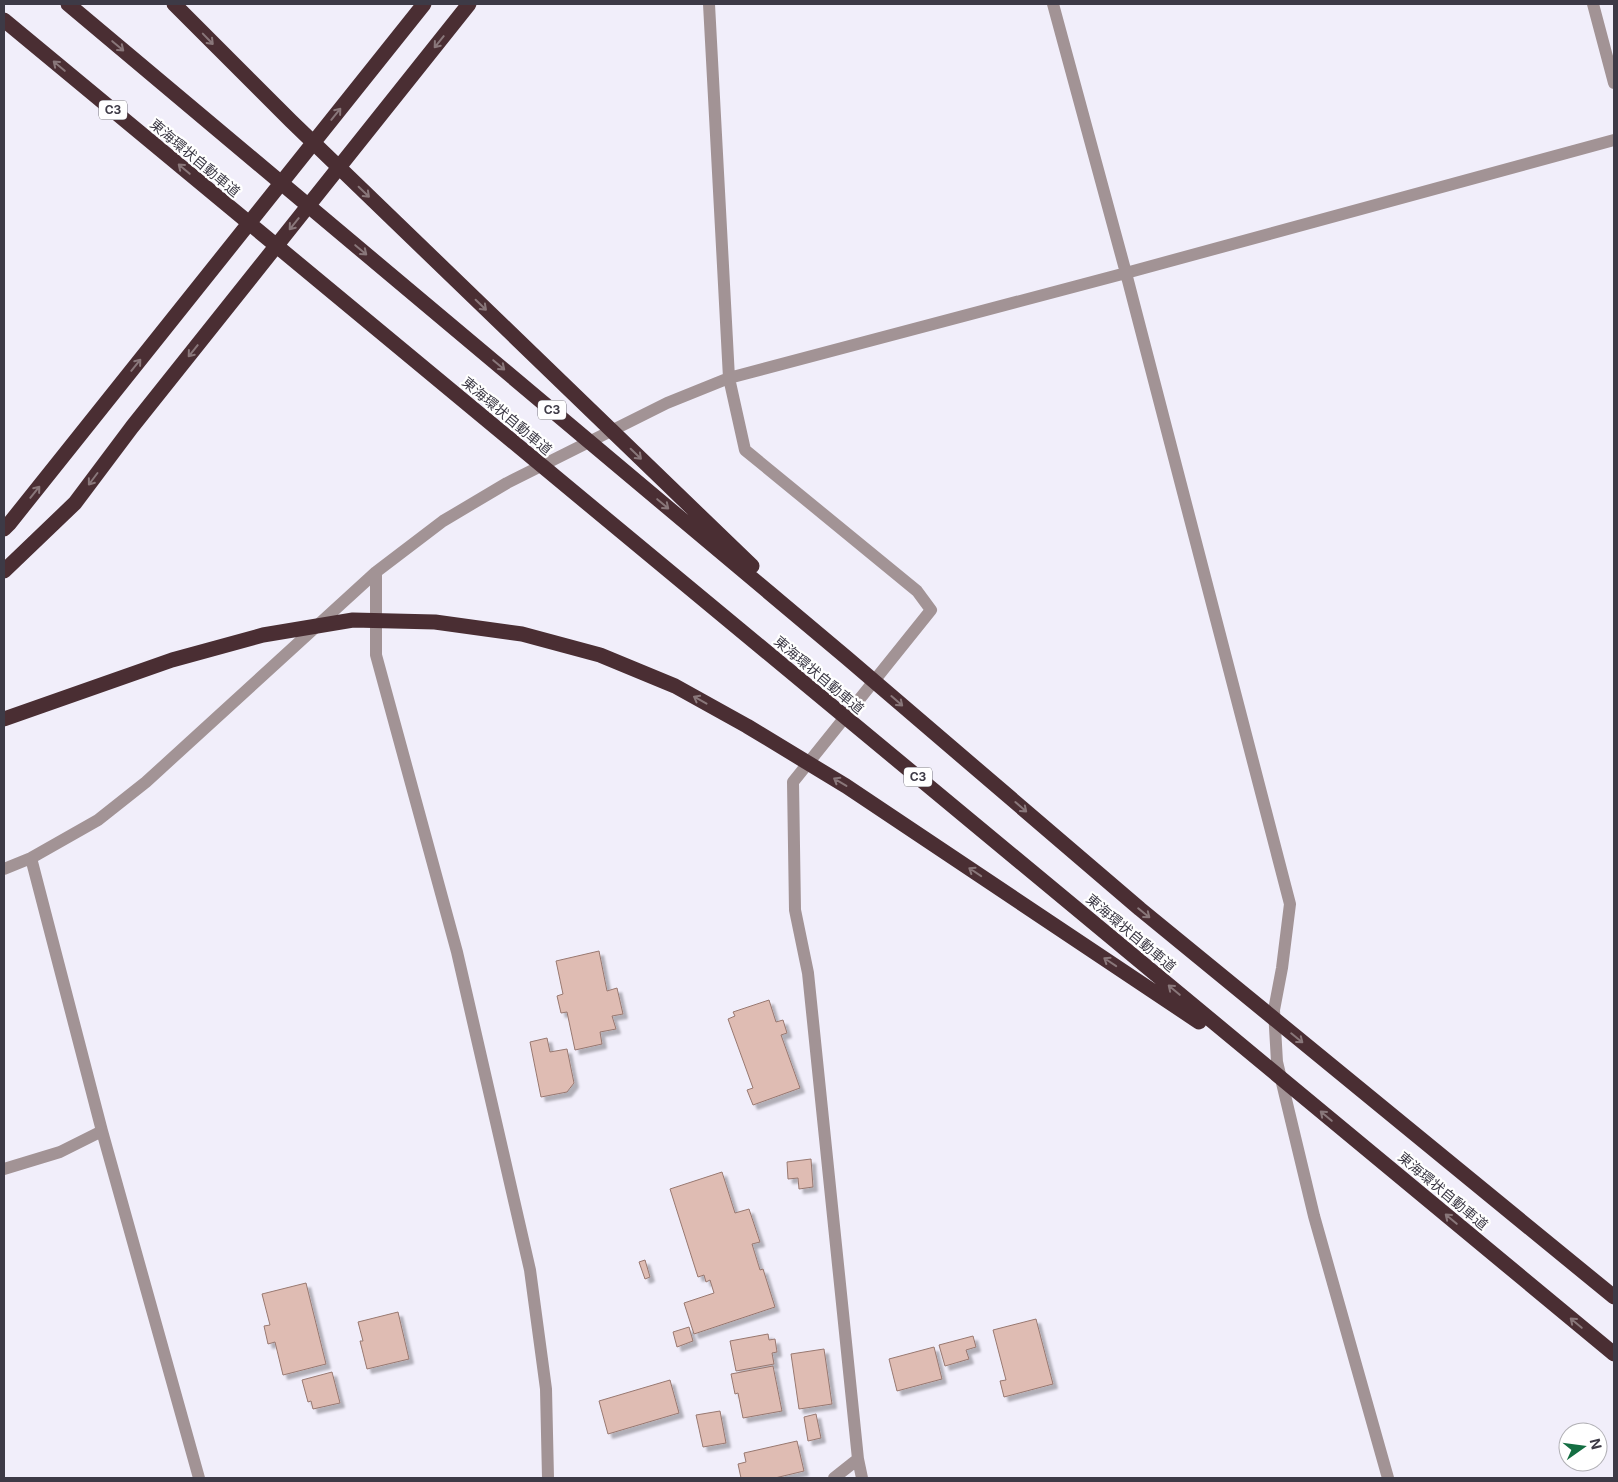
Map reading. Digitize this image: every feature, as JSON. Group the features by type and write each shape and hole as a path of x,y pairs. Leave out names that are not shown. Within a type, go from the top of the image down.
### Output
{"highway":[{"name":"東海環状自動車道","path":"68,4 847,658 1140,909 1614,1297"},
{"path":"174,4 291,121 847,658"},
{"path":"4,529 424,4"},
{"path":"4,571 75,503 132,427 469,4"},
{"name":"東海環状自動車道","path":"4,20 1614,1354"},
{"path":"4,718 172,660 263,635 353,620 434,622 522,634 600,655 675,686 747,726 846,786 1267,1067"}],"street":[{"path":"709,4 729,378 745,450 917,591 931,610 793,782 795,910 808,973 858,1459 862,1478"},
{"path":"1053,4 1126,273 1290,904 1282,968 1274,1010 1277,1062 1314,1216 1388,1478"},
{"path":"1593,4 1614,83"},
{"path":"4,869 31,858 98,820 146,782 376,572 443,520 507,483 667,402 729,378 1126,273 1614,140"},
{"path":"376,572 376,655 457,952 530,1270 546,1389 548,1478"},
{"path":"31,858 102,1132 199,1478"},
{"path":"4,1169 60,1152 102,1132"},
{"path":"834,1478 858,1459"}],"building":[{"path":"599,951 607,991 617,988 623,1014 612,1016 616,1029 600,1032 602,1044 575,1050 567,1012 561,1013 557,996 563,994 556,961"},
{"path":"769,1000 776,1022 783,1020 787,1033 781,1035 800,1088 753,1105 747,1090 753,1088 728,1019 735,1016 733,1012"},
{"path":"547,1038 550,1052 567,1049 574,1083 567,1092 541,1097 530,1042"},
{"path":"811,1159 813,1187 799,1189 798,1178 788,1179 787,1162"},
{"path":"722,1172 735,1213 749,1209 760,1242 752,1244 760,1270 763,1269 775,1307 694,1334 684,1303 714,1293 710,1280 706,1282 704,1275 698,1277 670,1189"},
{"path":"645,1260 650,1277 645,1279 639,1262"},
{"path":"306,1283 326,1364 283,1375 275,1342 268,1344 264,1326 270,1325 262,1294"},
{"path":"398,1312 409,1359 367,1369 360,1341 363,1341 358,1322"},
{"path":"1036,1319 1053,1384 1004,1397 1000,1381 1006,1380 993,1330"},
{"path":"689,1327 693,1341 677,1347 673,1332"},
{"path":"768,1334 769,1340 775,1339 777,1352 772,1353 774,1364 736,1371 730,1341"},
{"path":"973,1336 976,1347 966,1350 969,1359 945,1366 939,1345"},
{"path":"934,1347 942,1379 897,1391 889,1359"},
{"path":"824,1349 832,1404 799,1409 791,1354"},
{"path":"773,1366 782,1411 743,1418 738,1393 735,1394 731,1374"},
{"path":"332,1372 340,1403 313,1409 311,1401 308,1402 302,1380"},
{"path":"670,1380 679,1413 608,1434 599,1401"},
{"path":"720,1411 726,1443 703,1447 696,1415"},
{"path":"816,1414 821,1438 808,1441 804,1417"},
{"path":"797,1441 804,1471 775,1478 741,1478 738,1464 746,1462 744,1453"}]}
